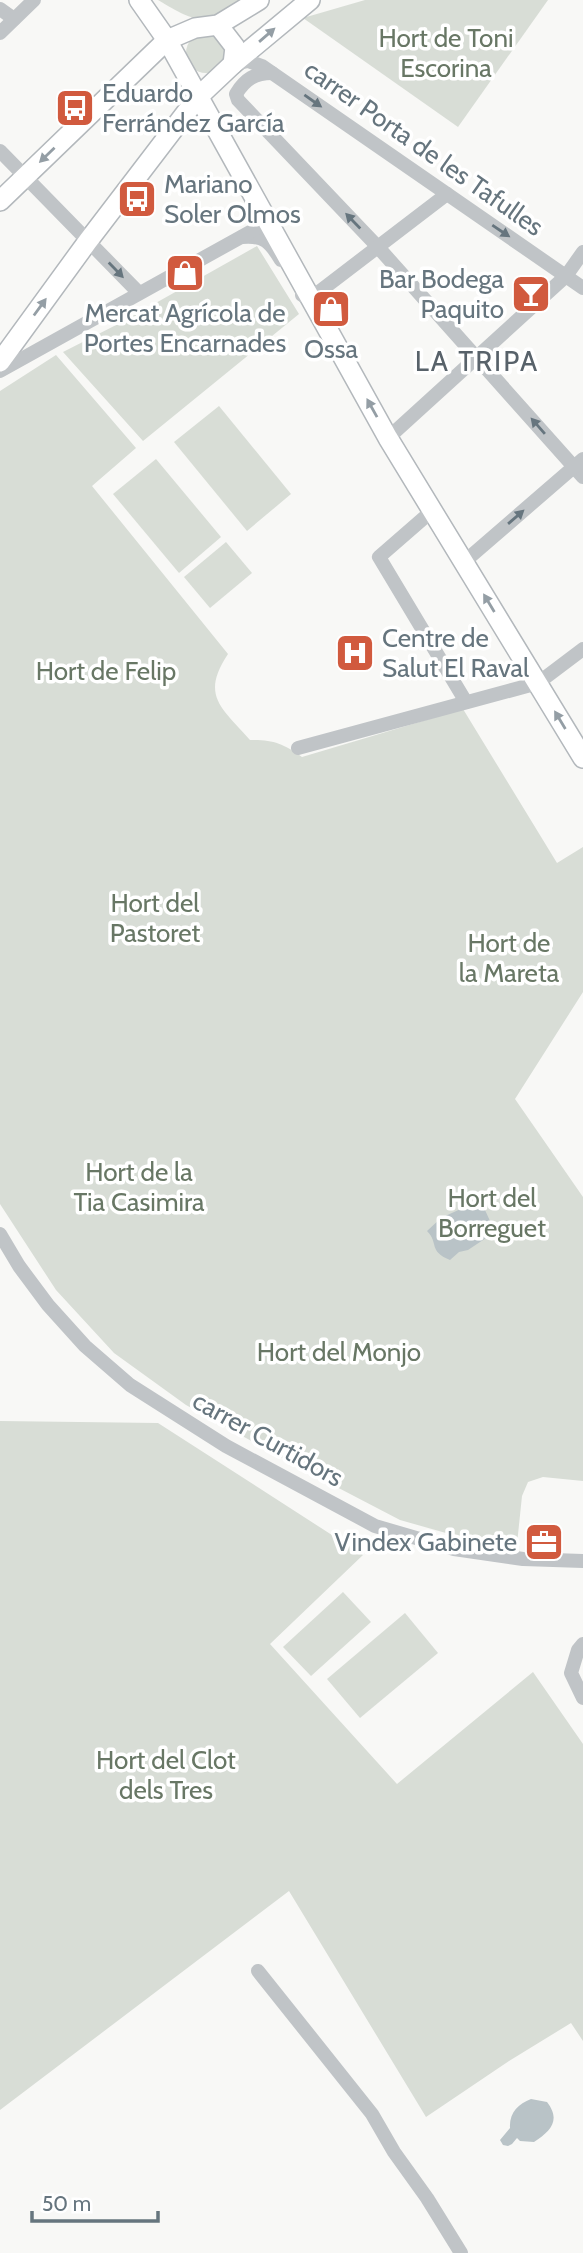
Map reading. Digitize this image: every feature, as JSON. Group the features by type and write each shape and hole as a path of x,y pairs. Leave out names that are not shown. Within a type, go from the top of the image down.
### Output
{"main road":[{"path":"139,0 167,40 388,438 583,758"},
{"path":"0,201 167,40 195,27 218,25 259,0"},
{"path":"0,362 198,97 310,0"},
{"path":"218,25 234,47 233,64"}],"street":[{"path":"0,33 34,0"},
{"path":"0,9 14,19"},
{"name":"carrer Porta de les Tafulles","path":"233,64 247,61 272,72 583,288"},
{"path":"272,72 248,78 236,94 238,100 377,246 580,468 464,562"},
{"path":"0,151 139,293"},
{"path":"240,237 257,236 267,241 297,290 303,296 311,298 447,194"},
{"path":"0,371 268,222"},
{"path":"388,438 566,276 583,252"},
{"path":"433,510 379,557 466,702"},
{"path":"298,748 538,682 583,649"},
{"name":"carrer Curtidors","path":"0,1234 47,1305 85,1346 130,1385 238,1452 375,1525 454,1549 523,1559 583,1561"},
{"path":"583,1644 578,1650 571,1673 583,1698"},
{"path":"258,1971 372,2114 461,2253"}],"green space":[{"path":"158,0 248,0 221,14 203,19 184,14"},
{"name":"Hort de Toni Escorina","path":"365,0 548,0 458,127 303,18"},
{"path":"206,33 220,39 226,53 220,67 206,73 192,67 186,53 192,39"},
{"path":"257,246 299,314 143,441 63,352"},
{"path":"56,355 136,448 92,486 228,654 220,668 215,691 223,710 250,740 278,743 302,757 463,709 557,863 583,847 583,992 515,1099 583,1197 583,1481 543,1477 528,1482 522,1496 517,1544 453,1535 400,1520 186,1405 114,1353 56,1290 0,1204 0,391"},
{"path":"219,406 291,494 247,531 174,442"},
{"path":"156,459 221,537 179,573 113,494"},
{"path":"226,542 252,573 210,608 184,577"},
{"name":"Hort del Clot dels Tres","path":"0,1421 158,1423 363,1555 270,1644 397,1784 533,1672 583,1744 583,2041 571,2023 426,2117 289,1891 0,2110"},
{"path":"343,1592 371,1622 311,1676 283,1647"},
{"path":"405,1613 438,1653 360,1718 327,1679"}],"shaded area":[{"path":"478,1201 495,1232 450,1260 443,1257 436,1250 427,1231 441,1218"},
{"path":"531,2099 547,2102 553,2114 552,2125 534,2142 520,2141 517,2138 508,2146 503,2145 500,2140 510,2128 513,2114 518,2106"}],"place":[{"name":"Eduardo Ferrández García","path":"75,108"},
{"name":"Mariano Soler Olmos","path":"137,199"},
{"name":"Mercat Agrícola de Portes Encarnades","path":"185,273"},
{"name":"Bar Bodega Paquito","path":"531,294"},
{"name":"Ossa","path":"331,309"},
{"name":"Centre de Salut El Raval","path":"355,653"},
{"name":"Vindex Gabinete","path":"544,1542"}],"district":[{"name":"LA TRIPA","path":"477,361"}],"park label":[{"name":"Hort de Felip","path":"106,671"},
{"name":"Hort del Pastoret","path":"155,918"},
{"name":"Hort de la Mareta","path":"509,958"},
{"name":"Hort de la Tia Casimira","path":"139,1187"},
{"name":"Hort del Borreguet","path":"492,1213"},
{"name":"Hort del Monjo","path":"339,1352"}]}
